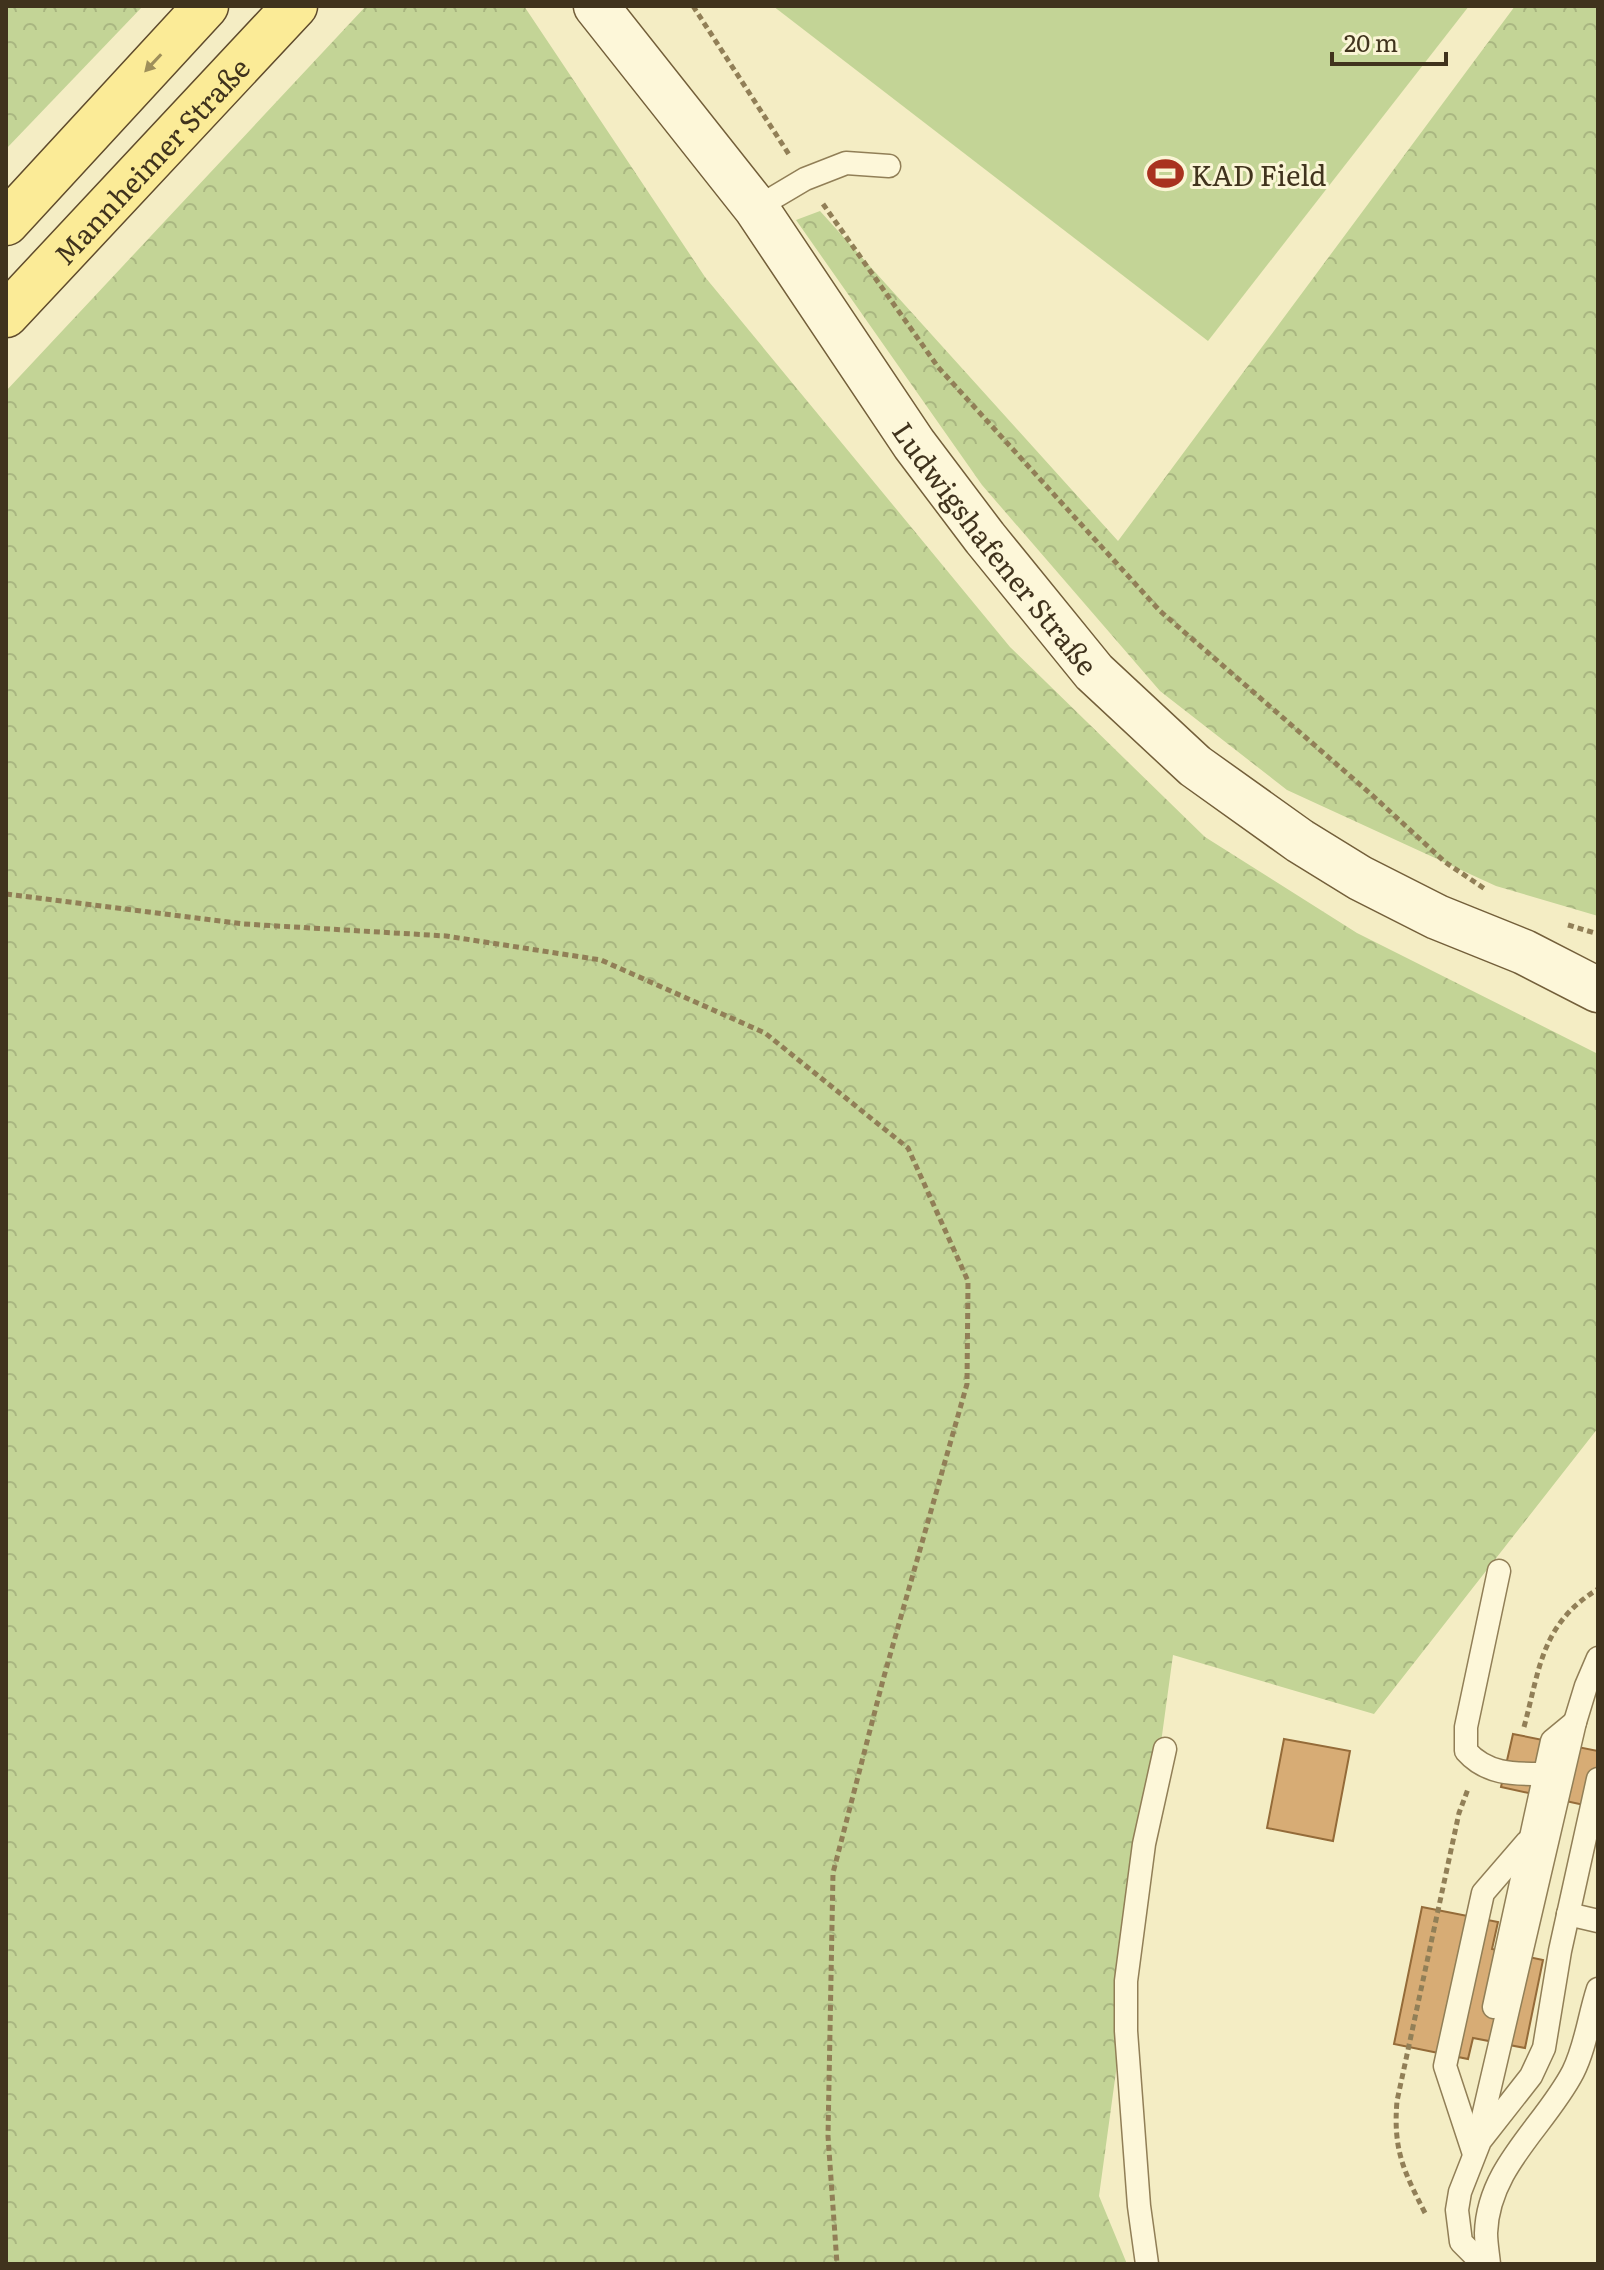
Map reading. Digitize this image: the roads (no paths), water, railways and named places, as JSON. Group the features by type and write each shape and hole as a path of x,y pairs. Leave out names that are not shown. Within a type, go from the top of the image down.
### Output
{"main road":[{"path":"6,223 206,6"},
{"name":"Mannheimer Straße","path":"6,315 295,6"}],"street":[{"name":"Ludwigshafener Straße","path":"596,6 756,208 914,444 985,538 1094,672 1195,766 1300,841 1360,878 1437,917 1524,952 1598,990"},
{"name":"Ludwigshafener Straße","path":"1524,952 1598,961"}],"lane":[{"path":"756,208 805,179 846,163 889,166"},
{"path":"1499,1571 1466,1727 1466,1751 1482,1765 1498,1772 1544,1774"},
{"path":"1483,2264 1461,2242 1458,2225 1460,2192 1474,2154 1575,1722 1598,1658"},
{"path":"1474,2154 1477,2089 1544,1774 1552,1741 1575,1722"},
{"path":"1147,2264 1139,2206 1126,2031 1126,1981 1144,1844 1165,1749"},
{"path":"1474,2154 1489,2128 1531,2076 1544,2048 1568,1914 1598,1779"},
{"path":"1474,2154 1445,2066 1483,1893 1530,1839"},
{"path":"1568,1914 1598,1921"},
{"path":"1489,2264 1486,2234 1496,2192 1520,2147 1574,2071 1598,1989"}],"place":[{"name":"KAD Field","path":"1165,174"}]}
